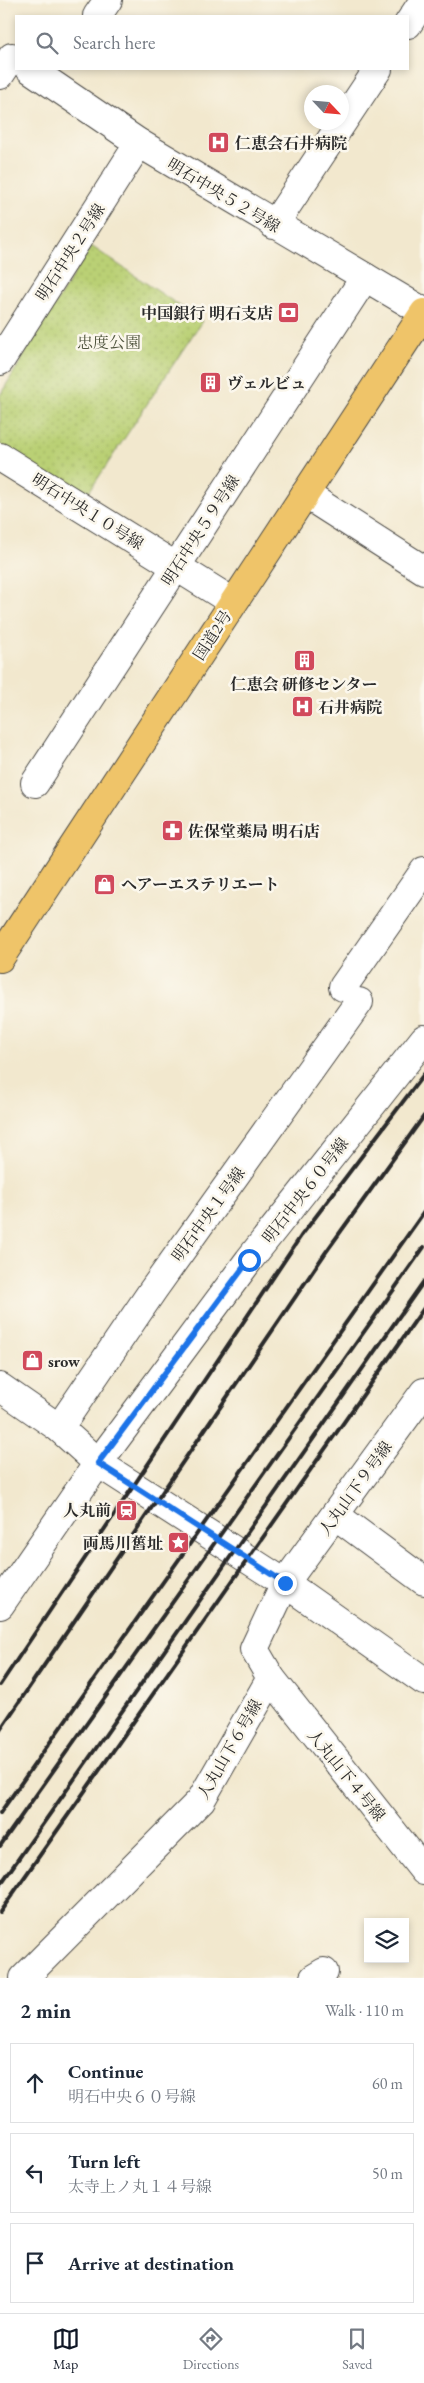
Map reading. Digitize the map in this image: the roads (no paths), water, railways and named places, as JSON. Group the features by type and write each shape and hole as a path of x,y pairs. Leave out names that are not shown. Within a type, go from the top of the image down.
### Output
{"highway":[{"name":"国道2号","path":"0,958 424,312"}],"street":[{"path":"98,15 108,0"},
{"path":"409,22 424,0"},
{"name":"明石中央５２号線","path":"38,70 58,76 139,143 274,225 424,312"},
{"path":"274,225 377,70"},
{"name":"明石中央２号線","path":"0,361 139,143"},
{"name":"明石中央５９号線","path":"35,783 365,277"},
{"name":"明石中央１０号線","path":"0,457 233,602"},
{"path":"305,494 424,570"},
{"name":"明石中央１号線","path":"59,1428 351,995 424,871"},
{"name":"明石中央６０号線","path":"0,1605 98,1463 249,1260 424,1039"},
{"path":"0,1387 59,1428 98,1463 285,1583 424,1681"},
{"name":"人丸山下９号線","path":"285,1583 424,1392"},
{"path":"335,1514 424,1580"},
{"path":"271,1678 254,1648 285,1583"},
{"name":"人丸山下４号線","path":"271,1678 424,1871"},
{"name":"人丸山下６号線","path":"24,1978 201,1800 271,1678"}],"railway":[{"path":"0,1685 301,1236 424,1074"},
{"path":"0,1730 326,1252 424,1116"},
{"path":"0,1813 424,1212"},
{"path":"0,1846 424,1247"},
{"path":"0,1885 424,1281"},
{"path":"0,1912 424,1308"}],"place":[{"name":"仁恵会石井病院","path":"219,143"},
{"name":"中国銀行 明石支店","path":"289,313"},
{"name":"ヴェルビュ","path":"211,383"},
{"name":"仁恵会 研修センター","path":"304,660"},
{"name":"石井病院","path":"302,707"},
{"name":"佐保堂薬局 明石店","path":"172,831"},
{"name":"ヘアーエステリエート","path":"105,884"},
{"name":"srow","path":"32,1361"},
{"name":"人丸前","path":"127,1510"},
{"name":"両馬川舊址","path":"179,1543"}],"park label":[{"name":"忠度公園","path":"109,342"}]}
